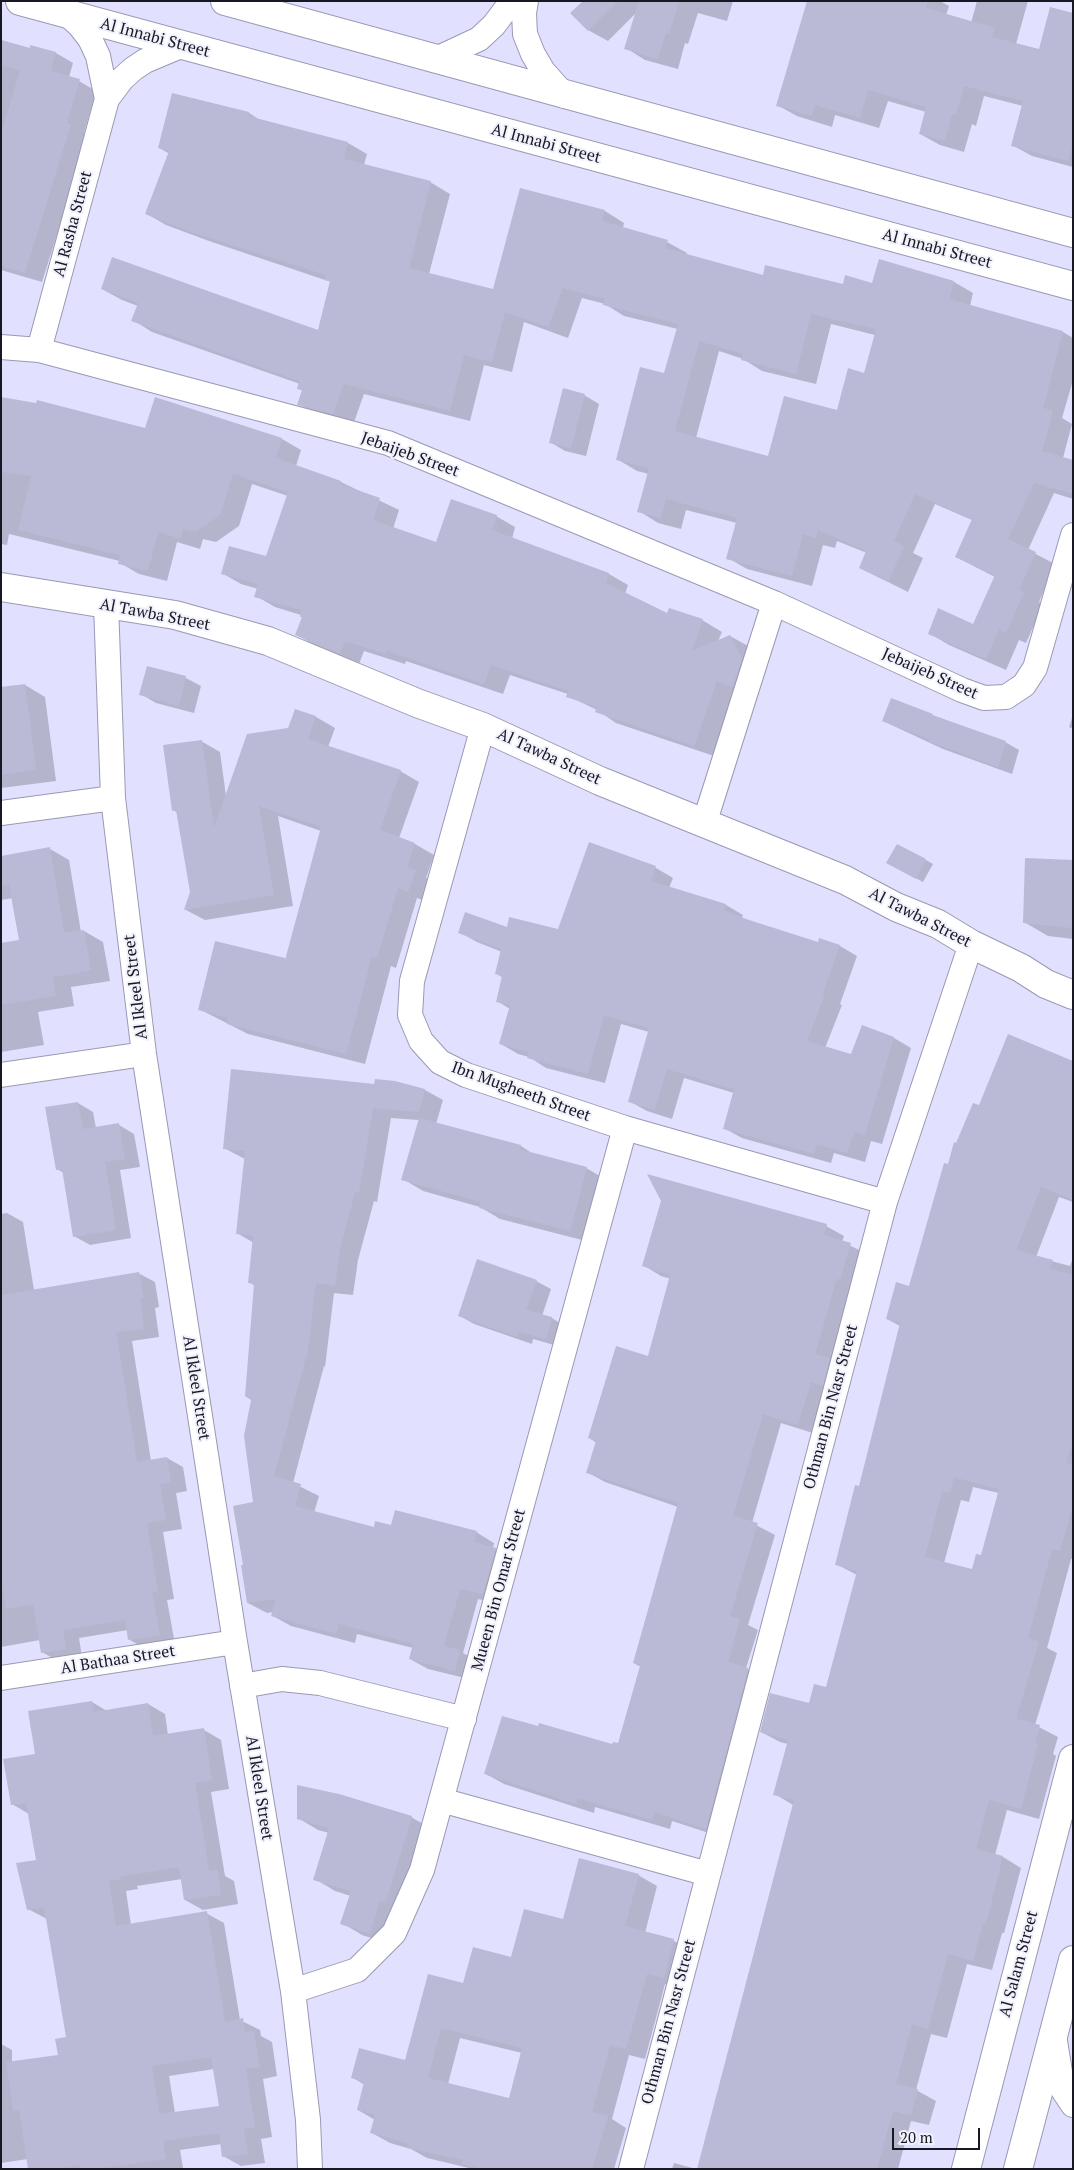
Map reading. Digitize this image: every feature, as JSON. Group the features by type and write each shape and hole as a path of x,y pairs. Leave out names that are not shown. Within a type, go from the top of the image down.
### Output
{"street":[{"name":"Al Innabi Street","path":"20,1 1066,288"},
{"path":"225,1 565,96 1073,233"},
{"path":"434,60 479,39 494,25 512,1"},
{"path":"526,1 524,34 543,71 565,96"},
{"name":"Al Rasha Street","path":"67,14 80,26 98,56 107,99"},
{"name":"Al Rasha Street","path":"39,350 107,99 133,68 162,53 183,45"},
{"name":"Jebaijeb Street","path":"1,347 39,350 388,443 774,603 962,690 984,698 1006,698 1024,685 1035,668 1073,535"},
{"name":"Al Tawba Street","path":"1,587 175,615 268,641 417,704 483,727 600,781 845,880 896,907 938,924 971,944 1021,968 1046,984 1073,995"},
{"path":"704,824 774,603"},
{"name":"Al Ikleel Street","path":"106,604 113,798 144,1054 235,1642 293,1991 308,2120 310,2169"},
{"name":"Ibn Mugheeth Street","path":"483,727 412,981 410,1015 421,1041 440,1062 466,1075 625,1128 885,1202"},
{"path":"1,813 113,798"},
{"name":"Othman Bin Nasr Street","path":"631,2169 885,1202 971,944"},
{"path":"1,1075 144,1054"},
{"name":"Mueen Bin Omar Street","path":"293,1991 357,1970 394,1933 422,1870 625,1128"},
{"name":"Al Bathaa Street","path":"1,1678 235,1642"},
{"path":"242,1686 282,1679 320,1683 464,1719"},
{"name":"Al Salam Street","path":"966,2169 1073,1759"},
{"path":"441,1800 708,1874"},
{"path":"1018,2169 1073,1960"},
{"path":"1054,2034 1062,2090 1073,2104"}],"building":[{"path":"583,1 618,1 588,31 570,13"},
{"path":"639,1 679,1 669,34 666,33 658,59 624,49"},
{"path":"807,1 928,1 926,8 995,28 992,37 1039,49 1050,7 1073,13 1073,144 1068,161 1011,146 1023,101 964,86 956,115 952,114 945,141 919,134 926,107 868,90 860,118 815,105 812,116 776,106"},
{"path":"1,40 30,48 30,45 56,52 51,71 80,79 67,123 71,124 25,273 1,266 1,134 20,70 1,65"},
{"path":"172,93 249,112 248,116 348,142 344,159 431,181 409,268 493,289 520,188 605,210 602,221 668,240 665,248 763,275 765,265 843,284 845,275 872,283 879,259 954,281 949,299 1063,331 1043,408 1053,411 1042,451 1073,460 1073,494 1034,483 1008,539 1036,552 1019,590 1024,592 1006,633 999,629 986,659 928,634 938,608 973,624 995,575 955,557 972,519 915,494 894,541 904,546 888,582 859,568 866,551 818,530 816,538 803,534 792,576 726,559 737,518 666,499 661,518 637,512 649,468 616,460 640,367 664,373 678,324 603,305 605,299 563,288 548,327 505,312 492,362 464,355 450,411 344,384 333,414 297,405 302,390 297,389 299,381 131,321 138,303 101,289 112,257 318,330 330,281 324,280 326,275 188,231 145,214 169,151 158,148","holes":["811,314 876,329 864,373 848,368 837,410 784,396 768,456 675,431 699,341 743,354 741,360 796,374"]},
{"path":"563,388 585,394 571,448 549,443"},
{"path":"1,397 36,403 37,400 145,428 155,397 282,438 276,458 341,481 340,484 380,498 373,520 436,542 451,499 497,515 492,530 609,573 606,583 667,613 669,608 703,619 692,651 730,635 742,659 732,687 717,681 694,746 595,712 597,707 566,697 568,691 491,665 484,684 387,651 386,654 345,641 340,654 295,635 302,617 300,617 301,610 254,597 258,584 221,574 229,546 266,556 288,492 233,474 220,515 196,532 183,529 181,539 158,532 148,571 118,564 120,555 18,530 31,476 1,472"},
{"path":"147,666 186,676 179,706 139,695"},
{"path":"25,684 36,770 1,775 1,687"},
{"path":"891,698 932,715 1006,741 998,767 928,741 929,739 882,721"},
{"path":"295,709 316,716 308,739 401,770 380,830 415,843 407,867 416,870 408,892 398,888 377,958 372,956 346,1054 227,1024 228,1018 198,1010 215,941 285,958 285,960 321,827 259,806 274,895 184,910 190,892 176,810 172,811 163,745 202,740 214,828 247,734 288,728"},
{"path":"589,842 656,866 651,881 726,904 724,910 746,919 818,942 819,938 840,945 823,993 825,994 807,1041 851,1054 862,1025 894,1037 865,1135 854,1132 847,1153 817,1144 814,1154 723,1129 734,1089 667,1069 655,1110 628,1102 649,1028 604,1015 588,1074 527,1058 529,1052 499,1044 510,1005 496,1002 502,976 495,974 501,949 458,933 465,912 507,927 509,917 558,929"},
{"path":"897,844 926,859 916,879 886,863"},
{"path":"50,847 64,933 84,930 91,970 53,977 56,996 1,1005 1,943 19,940 9,885 1,886 1,856"},
{"path":"1025,858 1073,860 1073,928 1023,923"},
{"path":"1008,1034 1073,1061 1073,1200 1041,1187 1016,1250 1053,1260 1050,1269 1073,1275 1073,1442 1066,1463 1073,1465 1073,1505 1060,1551 1052,1549 1028,1638 1039,1642 1016,1719 1040,1725 1035,1743 1038,1744 1021,1809 989,1800 976,1849 1003,1856 986,1924 983,1923 973,1961 948,1954 928,2029 912,2024 896,2084 918,2089 911,2116 893,2111 877,2169 697,2169 794,1800 773,1795 788,1740 760,1732 770,1693 809,1703 814,1684 826,1687 857,1571 835,1565 855,1485 859,1486 900,1323 886,1319 896,1282 909,1286 944,1163 948,1164 954,1142 956,1143 973,1103 979,1105","holes":["954,1477 999,1489 981,1555 976,1554 972,1569 925,1557 942,1491 950,1493"]},
{"path":"231,1069 374,1084 375,1079 395,1081 425,1089 419,1112 373,1108 359,1192 355,1192 340,1249 335,1286 316,1283 307,1357 274,1476 301,1484 295,1506 374,1527 375,1521 391,1525 395,1510 477,1531 474,1542 496,1548 483,1594 460,1589 444,1646 460,1650 455,1671 409,1659 413,1644 339,1624 336,1634 271,1616 276,1599 247,1603 233,1506 253,1502 244,1436 251,1400 245,1396 254,1284 248,1283 253,1236 236,1234 245,1151 223,1149"},
{"path":"78,1102 83,1129 119,1123 125,1159 105,1162 116,1230 73,1237 62,1169 56,1170 45,1107"},
{"path":"419,1118 521,1145 519,1149 587,1167 570,1231 479,1208 481,1202 401,1180"},
{"path":"647,1174 827,1224 824,1235 851,1243 840,1280 837,1278 815,1354 830,1358 823,1386 811,1382 798,1425 763,1414 733,1516 758,1523 730,1616 740,1619 728,1662 748,1668 706,1829 654,1812 652,1820 577,1798 576,1804 484,1774 502,1716 538,1726 539,1723 612,1744 613,1742 618,1743 640,1666 633,1663 678,1503 586,1473 596,1441 588,1438 616,1346 648,1356 670,1275 642,1266 661,1201"},
{"path":"477,1259 537,1280 526,1310 552,1317 546,1339 519,1332 517,1337 458,1316"},
{"path":"139,1272 144,1298 140,1299 144,1329 116,1332 137,1462 167,1457 171,1482 160,1484 166,1520 147,1523 158,1591 152,1592 160,1635 128,1640 125,1620 63,1630 66,1649 41,1653 33,1604 6,1609 1,1579 1,1295"},
{"path":"92,1701 94,1712 148,1703 153,1736 204,1728 212,1780 195,1783 209,1871 217,1869 221,1895 184,1900 179,1867 120,1877 121,1879 109,1881 116,1926 207,1911 225,2022 243,2018 245,2032 254,2031 260,2067 246,2069 255,2127 244,2129 248,2154 222,2157 219,2133 163,2141 166,2159 94,2169 81,2169 80,2165 55,2169 28,2169 19,2110 13,2111 6,2062 58,2055 55,2039 66,2037 44,1907 27,1910 16,1863 36,1860 26,1803 11,1805 3,1759 35,1754 28,1711","holes":["211,2057 219,2106 159,2114 152,2066"]},
{"path":"297,1785 339,1794 412,1816 386,1902 380,1900 370,1934 340,1924 351,1891 313,1880 329,1828 297,1819"},
{"path":"579,1858 639,1874 625,1926 674,1939 664,1978 647,1974 626,2049 610,2045 592,2112 608,2116 592,2169 482,2169 462,2164 463,2160 407,2148 408,2143 370,2133 375,2115 357,2110 364,2082 351,2078 359,2048 405,2060 428,1974 463,1983 473,1947 511,1957 524,1909 563,1919","holes":["441,2028 522,2048 509,2098 428,2078"]}]}
